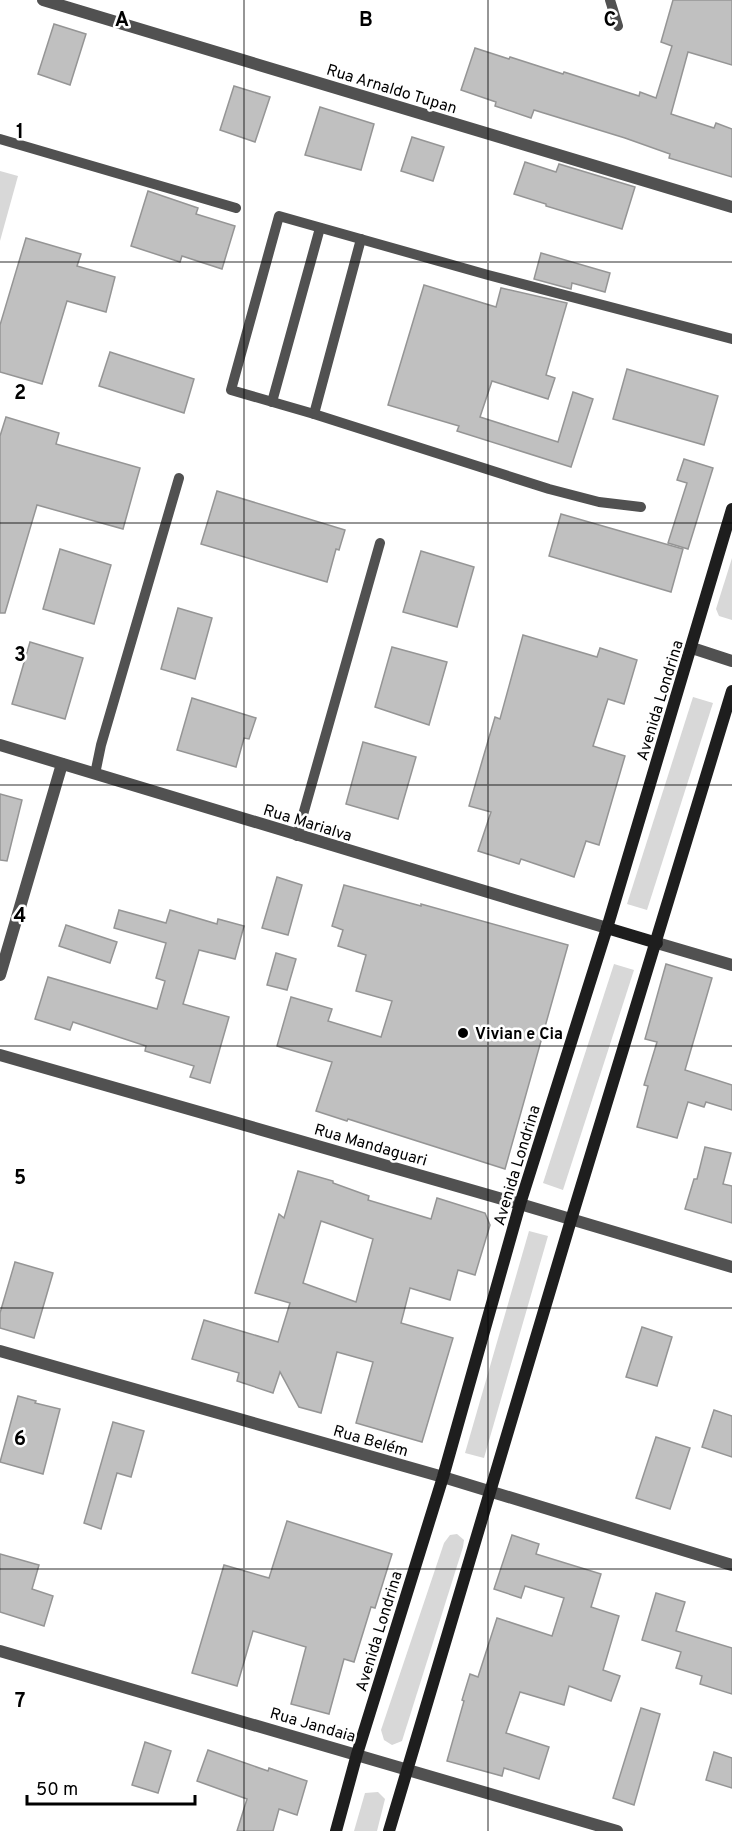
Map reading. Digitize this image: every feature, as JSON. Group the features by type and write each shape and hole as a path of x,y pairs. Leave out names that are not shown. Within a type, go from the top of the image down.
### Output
{"main road":[{"name":"Avenida Londrina","path":"336,1831 357,1754 443,1478 520,1204 607,928 732,510"},
{"path":"389,1831 732,691"},
{"path":"607,928 657,944"}],"street":[{"name":"Rua Arnaldo Tupan","path":"43,0 732,207"},
{"path":"692,648 732,661"},
{"name":"Rua Marialva","path":"0,746 607,928"},
{"path":"0,975 62,764"},
{"path":"657,944 732,965"},
{"name":"Rua Mandaguari","path":"0,1055 520,1204 732,1268"},
{"name":"Rua Belém","path":"0,1351 491,1492 732,1565"},
{"name":"Rua Jandaia","path":"0,1651 617,1831"}],"lane":[{"path":"610,0 618,26"},
{"path":"0,139 236,208"},
{"path":"641,507 599,502 549,489 231,390 279,216 488,275 732,339"},
{"path":"272,402 320,228"},
{"path":"314,414 361,239"},
{"path":"95,774 101,745 179,478"},
{"path":"297,836 380,543"}],"shaded area":[{"path":"0,171 18,176 0,241"},
{"path":"732,558 732,620 719,616 716,609"},
{"path":"693,697 713,703 647,910 627,904"},
{"path":"614,964 634,970 563,1190 543,1183"},
{"path":"529,1231 548,1236 484,1458 465,1453"},
{"path":"457,1534 464,1540 463,1547 402,1741 392,1745 384,1740 381,1730 444,1543 450,1535"},
{"path":"378,1792 385,1799 377,1831 354,1831 365,1793"}],"building":[{"path":"673,0 732,0 732,65 688,52 671,114 714,128 716,123 732,129 732,177 669,158 670,154 625,138 534,110 531,118 495,106 496,102 461,90 475,48 563,74 564,72 639,96 640,92 656,98 672,46 661,42"},
{"path":"54,24 86,34 70,85 38,74"},
{"path":"234,86 270,97 255,142 220,130"},
{"path":"320,107 374,124 361,170 305,155"},
{"path":"412,137 444,147 433,181 401,171"},
{"path":"525,162 556,172 559,164 635,187 622,229 514,194"},
{"path":"148,191 198,208 196,214 235,226 222,269 182,256 180,262 131,246"},
{"path":"26,238 81,254 77,266 115,277 106,312 67,301 42,384 0,372 0,325"},
{"path":"541,253 610,273 605,292 572,283 571,289 534,279"},
{"path":"424,285 496,307 501,288 567,303 546,375 555,378 548,399 492,381 480,417 558,442 573,392 593,399 571,467 457,431 459,426 388,405"},
{"path":"110,352 194,379 184,413 99,386"},
{"path":"627,369 718,396 704,445 613,419"},
{"path":"6,417 59,433 56,444 140,468 123,529 37,505 5,613 0,613 0,436"},
{"path":"684,459 713,468 688,549 668,543 687,483 677,480"},
{"path":"217,491 345,530 339,550 336,549 327,582 201,544"},
{"path":"561,514 683,549 671,592 549,556"},
{"path":"60,549 111,565 94,624 43,609"},
{"path":"421,551 474,567 457,627 403,612"},
{"path":"178,608 212,618 195,679 161,669"},
{"path":"523,635 597,657 600,648 637,660 624,704 608,699 593,746 625,756 599,845 586,841 574,877 521,859 519,864 478,851 491,812 469,806 495,717 500,719"},
{"path":"30,642 83,658 65,719 12,704"},
{"path":"392,647 447,662 429,725 375,707"},
{"path":"192,698 256,718 249,739 244,738 236,767 177,750"},
{"path":"363,742 416,757 398,819 346,804"},
{"path":"0,794 22,800 7,861 0,860"},
{"path":"277,877 302,885 288,935 262,928"},
{"name":"Vivian e Cia","path":"344,885 568,945 505,1169 316,1111 332,1062 277,1046 291,997 332,1009 328,1021 381,1037 392,1001 356,991 366,955 338,946 343,930 332,926"},
{"path":"119,910 166,923 170,910 217,924 218,919 244,926 235,959 199,950 183,1004 229,1017 210,1083 190,1077 194,1066 145,1051 146,1046 73,1022 70,1030 35,1019 48,977 157,1009 165,981 156,978 166,943 114,928"},
{"path":"66,925 117,942 110,963 59,946"},
{"path":"276,953 296,959 287,990 267,985"},
{"path":"666,964 712,978 685,1070 732,1085 732,1110 706,1102 704,1107 688,1102 677,1138 637,1127 648,1086 644,1085 657,1042 645,1039"},
{"path":"705,1147 731,1153 723,1184 732,1186 732,1223 685,1209 694,1179 697,1179"},
{"path":"298,1171 333,1181 333,1183 369,1196 368,1200 431,1219 437,1198 485,1213 490,1225 475,1275 458,1270 450,1300 410,1288 401,1323 453,1338 422,1442 356,1423 373,1362 337,1352 321,1413 299,1407 280,1372 273,1393 237,1381 239,1373 192,1359 204,1320 278,1342 290,1303 255,1293 279,1214 284,1218","holes":["321,1221 373,1239 356,1302 303,1283"]},
{"path":"15,1262 53,1273 34,1338 0,1328 0,1313"},
{"path":"642,1327 672,1337 657,1386 626,1377"},
{"path":"18,1396 60,1409 43,1474 0,1462"},
{"path":"714,1410 732,1416 732,1457 702,1447"},
{"path":"113,1422 144,1431 131,1477 117,1473 101,1529 84,1523"},
{"path":"656,1437 690,1448 670,1509 636,1498"},
{"path":"287,1521 392,1554 375,1608 371,1607 354,1662 344,1659 329,1714 291,1704 306,1647 253,1631 237,1686 192,1673 224,1565 269,1578"},
{"path":"512,1535 539,1544 536,1554 601,1574 591,1607 619,1616 603,1670 620,1676 611,1701 569,1686 564,1705 520,1692 506,1733 549,1747 539,1779 504,1768 502,1776 447,1761 470,1674 478,1677 497,1618 552,1636 564,1598 525,1586 521,1598 494,1589"},
{"path":"0,1554 39,1565 32,1589 53,1596 44,1626 0,1612"},
{"path":"656,1593 685,1602 676,1631 732,1648 732,1694 700,1684 702,1676 676,1668 681,1652 642,1640"},
{"path":"641,1708 660,1714 634,1805 613,1798"},
{"path":"145,1742 171,1751 158,1793 132,1785"},
{"path":"208,1750 268,1771 269,1768 307,1781 297,1815 279,1809 273,1831 237,1831 247,1799 197,1781"},
{"path":"714,1752 732,1758 732,1788 706,1780"}],"place":[{"name":"Vivian e Cia","path":"463,1033"}]}
